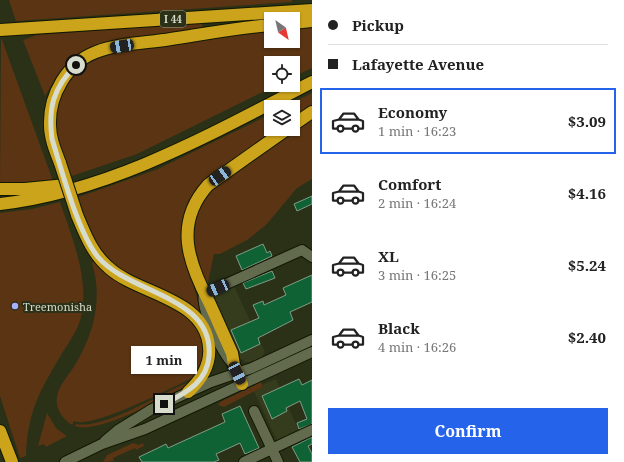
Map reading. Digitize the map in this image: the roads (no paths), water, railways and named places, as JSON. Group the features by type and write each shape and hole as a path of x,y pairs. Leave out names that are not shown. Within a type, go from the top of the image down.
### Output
{"highway":[{"name":"I 44","path":"0,30 312,10"},
{"path":"300,22 312,21"},
{"path":"188,392 201,379 208,362 209,343 202,325 186,309 130,282 108,267 91,247 77,215 52,139 50,110 59,85 71,70 95,52 264,26"},
{"path":"0,204 54,194 95,183 176,151 312,82"},
{"path":"300,120 312,112"},
{"path":"238,374 232,353 204,294 190,259 187,246 187,232 193,207 200,194 220,176 277,136"},
{"path":"0,189 26,189 95,183"},
{"path":"0,431 12,462"}],"street":[{"path":"204,294 302,250 312,257"},
{"path":"65,462 102,444 139,431 238,374 312,340"},
{"path":"102,444 118,430 140,416 188,392 211,382 312,352"},
{"path":"254,411 278,462"},
{"path":"244,462 312,430"}],"place":[{"name":"Treemonisha","path":"15,306"}]}
